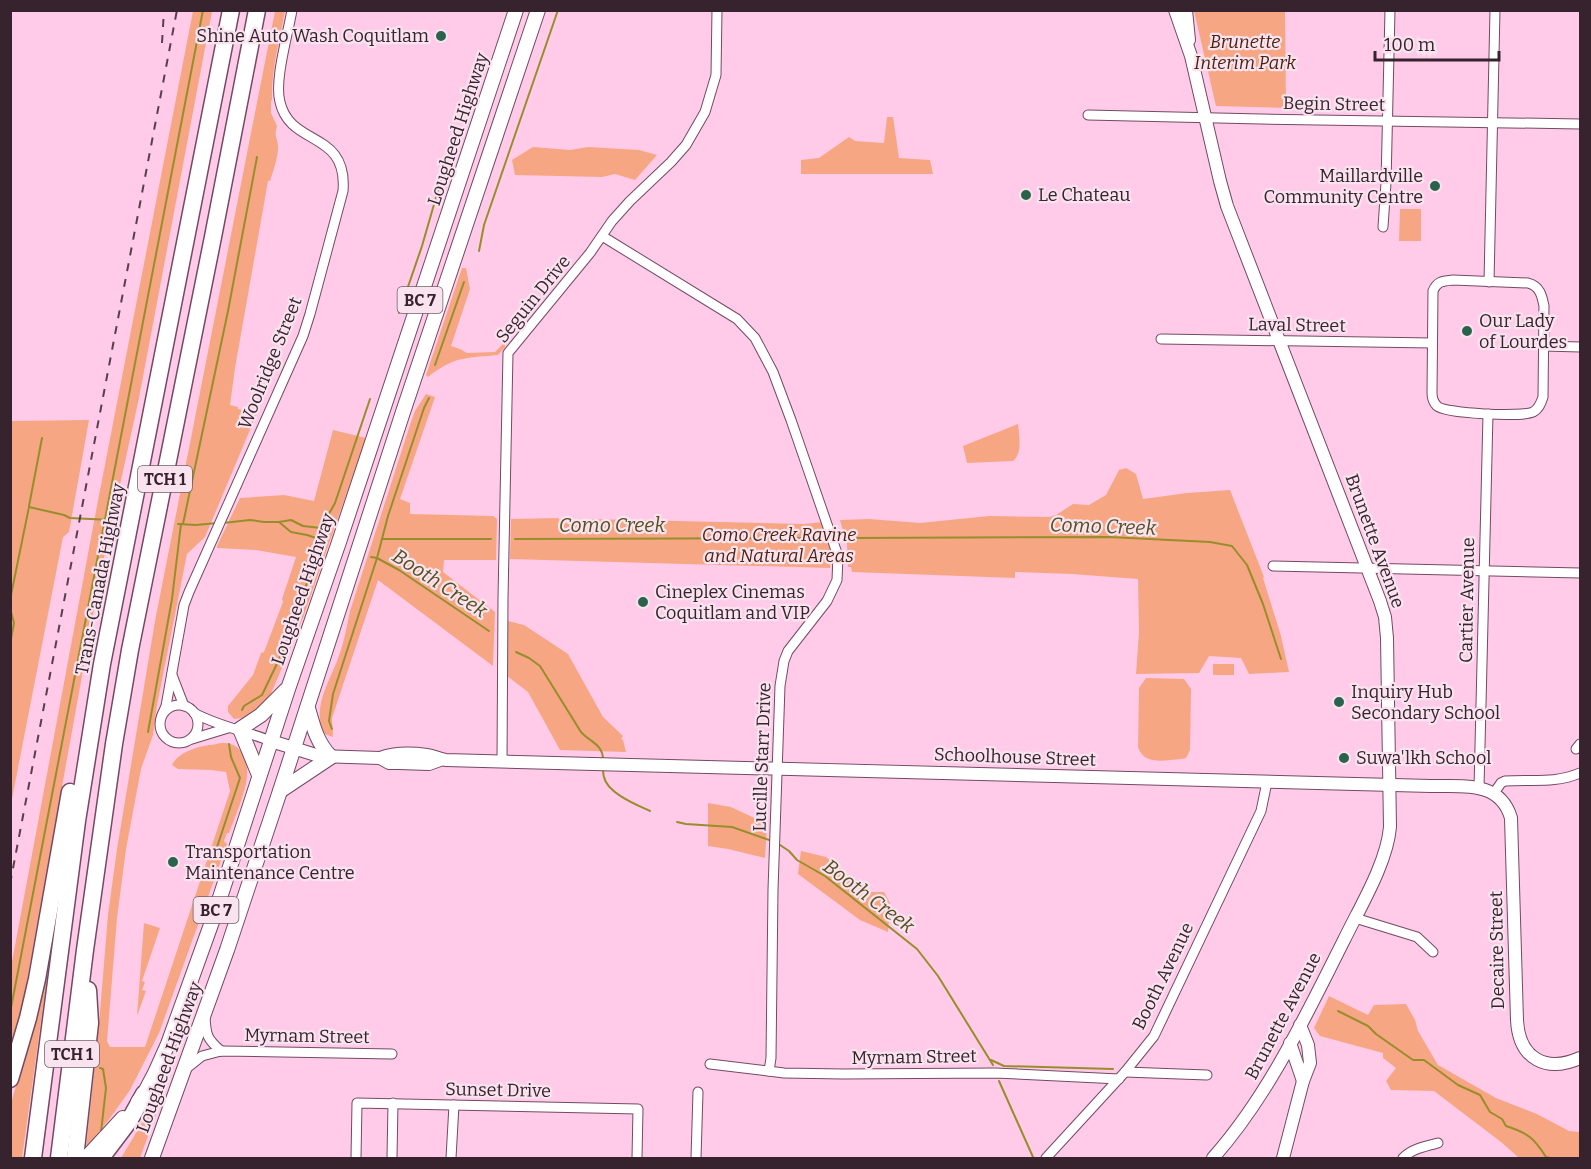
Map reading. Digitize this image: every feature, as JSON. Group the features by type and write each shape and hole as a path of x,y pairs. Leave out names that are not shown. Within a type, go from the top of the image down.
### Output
{"highway":[{"name":"Trans-Canada Highway","path":"33,1158 77,821 102,664 231,10"},
{"name":"TCH 1","path":"59,1158 85,950 114,744 130,650 257,10"},
{"path":"10,1079 37,979 85,715 102,664"},
{"path":"75,1158 90,1023 85,950"},
{"path":"101,1158 144,1094"}],"main road":[{"name":"Lougheed Highway","path":"144,1094 168,1044 213,919 259,775 516,10"},
{"name":"Lougheed Highway","path":"152,1158 308,708 396,433 538,10"},
{"name":"Brunette Avenue","path":"1175,10 1191,56 1223,195 1380,601 1386,624 1390,826 1388,845 1355,918 1290,1043 1258,1100 1213,1158"},
{"name":"Brunette Avenue","path":"1186,10 1191,56"},
{"path":"259,775 234,729 261,715 288,689"},
{"path":"280,791 331,757 317,739 308,708"},
{"name":"Schoolhouse Street","path":"272,741 308,753 331,757 380,758 389,754 429,755 440,759 502,761 1479,788 1494,793"},
{"name":"Decaire Street","path":"1494,793 1503,802 1511,818 1519,1038 1529,1054 1542,1062 1562,1065 1581,1058"},
{"path":"1283,1158 1303,1081 1310,1063 1308,1045 1300,1025"},
{"path":"1290,1043 1303,1081"},
{"path":"1272,1074 1289,1069 1303,1081"},
{"name":"Lougheed Highway","path":"86,1158 124,1122"}],"street":[{"name":"Woolridge Street","path":"162,715 186,598 305,330 343,191 343,174 336,157 321,142 297,129 286,117 280,102 279,82 292,10"},
{"name":"Seguin Drive","path":"502,761 502,615 508,353 590,253 612,221 686,144 705,112 716,75 717,10"},
{"path":"1383,226 1390,10"},
{"path":"1489,282 1495,10"},
{"name":"Begin Street","path":"1088,115 1581,124"},
{"name":"Lucille Starr Drive","path":"602,236 738,319 755,338 773,372 838,556 837,580 827,601 794,642 784,662 780,686 770,1071"},
{"path":"1442,281 1489,282 1532,283 1539,289 1544,306 1543,397 1538,408 1525,414 1449,411 1435,405 1433,400 1433,291 1442,281"},
{"name":"Laval Street","path":"1161,339 1432,344"},
{"path":"1544,346 1581,346"},
{"name":"Cartier Avenue","path":"1479,788 1488,414"},
{"path":"1273,566 1581,573"},
{"path":"171,672 184,706"},
{"path":"192,738 198,729 194,712 184,706 171,707 162,715 160,729 167,740 179,744 192,738 234,729"},
{"name":"Schoolhouse Street","path":"194,712 234,729 272,741"},
{"path":"1494,793 1505,781 1548,781 1581,773"},
{"name":"Booth Avenue","path":"1046,1158 1122,1075 1154,1036 1261,812 1267,782"},
{"path":"1355,918 1417,937 1433,952"},
{"name":"Myrnam Street","path":"204,1013 209,1041 221,1051"},
{"name":"Myrnam Street","path":"183,1071 194,1060 221,1051 392,1054"},
{"name":"Myrnam Street","path":"710,1064 784,1073 1207,1075"},
{"path":"696,1158 698,1092"},
{"name":"Sunset Drive","path":"356,1158 357,1103 638,1109 637,1158"},
{"path":"392,1158 393,1103"},
{"path":"451,1158 454,1106"},
{"path":"1403,1158 1404,1155 1417,1149 1438,1143"}],"green space":[{"path":"193,11 212,11 139,398 100,576 23,1003 11,1050 11,967"},
{"path":"275,11 285,11 274,66 271,101 271,113 277,126 278,154 270,181 268,181 230,405 257,413 205,537 187,554 153,735 141,769 126,849 117,918 107,1041 110,1047 145,1047 230,791 226,772 178,769 172,765 173,763 184,753 194,749 220,743 229,744 239,749 245,759 246,782 237,812 224,841 227,844 159,1033 130,1090 86,1148 108,915 117,849 155,621"},
{"name":"Brunette Interim Park","path":"1194,11 1285,11 1286,108 1216,106"},
{"path":"887,117 893,117 899,158 930,160 933,174 801,174 801,160 819,158 849,137 855,141 884,143"},
{"path":"533,147 570,150 588,147 639,150 657,155 635,180 615,174 602,177 515,175 512,160"},
{"path":"1400,209 1421,209 1421,241 1399,241"},
{"path":"462,268 466,268 470,289 451,346 467,353 495,352 503,344 505,347 498,355 453,362 428,377 426,375"},
{"path":"426,394 435,397 400,499 410,503 410,514 493,516 497,519 496,560 444,560 443,572 495,612 493,666 378,580 332,718 333,737 322,733 320,706 322,698 340,652 350,611 411,422"},
{"path":"89,420 69,532 63,537 11,804 10,429 12,421"},
{"path":"1018,424 1019,449 1013,461 967,463 963,446"},
{"path":"333,430 366,438 303,618 270,696 255,712 234,719 228,712 228,706 253,675 261,653 264,652 283,602 296,557 256,550 217,548 217,546 240,498 284,495 314,501"},
{"name":"Como Creek Ravine and Natural Areas","path":"1126,468 1136,474 1143,499 1230,490 1264,577 1289,672 1249,674 1241,658 1209,656 1199,673 1136,674 1139,632 1138,579 1015,572 1015,578 852,572 851,567 848,567 847,545 840,520 869,519 920,523 989,516 1049,517 1073,504 1089,505 1106,495 1119,470"},
{"name":"Como Creek Ravine and Natural Areas","path":"558,518 561,522 575,525 593,524 589,519 804,524 823,522 831,551 830,568 510,559 511,519"},
{"path":"508,621 524,625 568,654 603,717 623,736 621,739 626,752 560,750 528,692 507,676"},
{"path":"1213,664 1234,664 1234,675 1213,675"},
{"path":"1146,678 1184,679 1191,689 1190,750 1186,758 1150,759 1141,753 1138,747 1139,688"},
{"path":"708,803 731,807 767,824 765,858 708,846"},
{"path":"801,851 826,857 843,871 857,892 884,892 890,903 888,932 860,920 798,874"},
{"path":"144,923 160,928 142,981 145,982 142,990 146,991 137,1016"},
{"path":"46,971 48,971 22,1158 11,1158 11,1103"},
{"path":"1329,996 1368,1015 1374,1005 1406,1004 1418,1031 1438,1065 1496,1098 1537,1114 1569,1131 1580,1132 1580,1158 1519,1158 1434,1091 1391,1090 1386,1081 1396,1068 1383,1058 1383,1053 1320,1036 1314,1028"},
{"path":"157,1098 161,1100 140,1158 121,1158"}],"waterway":[{"path":"10,1013 203,10"},
{"path":"479,251 484,225 558,10"},
{"path":"459,120 467,97"},
{"path":"399,313 422,246 448,156"},
{"path":"183,524 228,311 257,157"},
{"path":"435,365 464,282"},
{"path":"332,729 329,721 333,694 377,558 388,516 429,398"},
{"path":"279,522 291,520 303,526 321,528 335,503 370,399"},
{"path":"29,506 42,438"},
{"name":"Como Creek","path":"10,600 29,507 70,518 111,520"},
{"name":"Como Creek","path":"223,523 250,520 279,522 291,532 325,541"},
{"name":"Como Creek","path":"178,524 217,523"},
{"path":"148,732 172,599 181,524"},
{"path":"317,538 326,536 321,528"},
{"name":"Como Creek","path":"849,538 1109,537 1210,542 1232,546 1247,565 1281,659"},
{"path":"242,710 244,706 262,695 283,651 315,560 318,549 317,538"},
{"name":"Como Creek","path":"515,539 818,538"},
{"name":"Como Creek","path":"383,539 491,539"},
{"name":"Booth Creek","path":"371,557 399,570 489,631"},
{"name":"Como Creek","path":"10,608 14,623 10,644"},
{"name":"Booth Creek","path":"516,652 540,666 581,732 598,746 603,758"},
{"path":"215,853 240,778 231,757 229,744"},
{"name":"Booth Creek","path":"603,767 606,783 616,793 650,811"},
{"name":"Booth Creek","path":"677,822 732,827 772,841"},
{"name":"Booth Creek","path":"777,843 797,860 825,876 917,949 938,976 993,1065"},
{"path":"1338,1011 1368,1026 1413,1060 1424,1060 1458,1085 1480,1095 1490,1112 1502,1119 1506,1126 1530,1137 1546,1157 1550,1158"},
{"path":"991,1060 1004,1066 1113,1069"},
{"path":"100,1068 103,1069 106,1088 101,1132"},
{"name":"Booth Creek","path":"999,1081 1033,1157"}],"railway":[{"path":"162,43 164,10"},
{"path":"10,884 177,10"}],"place":[{"name":"Shine Auto Wash Coquitlam","path":"441,36"},
{"name":"Maillardville Community Centre","path":"1435,186"},
{"name":"Le Chateau","path":"1026,195"},
{"name":"Our Lady of Lourdes","path":"1467,331"},
{"name":"Cineplex Cinemas Coquitlam and VIP","path":"643,602"},
{"name":"Inquiry Hub Secondary School","path":"1339,702"},
{"name":"Suwa'lkh School","path":"1344,758"},
{"name":"Transportation Maintenance Centre","path":"173,862"}]}
